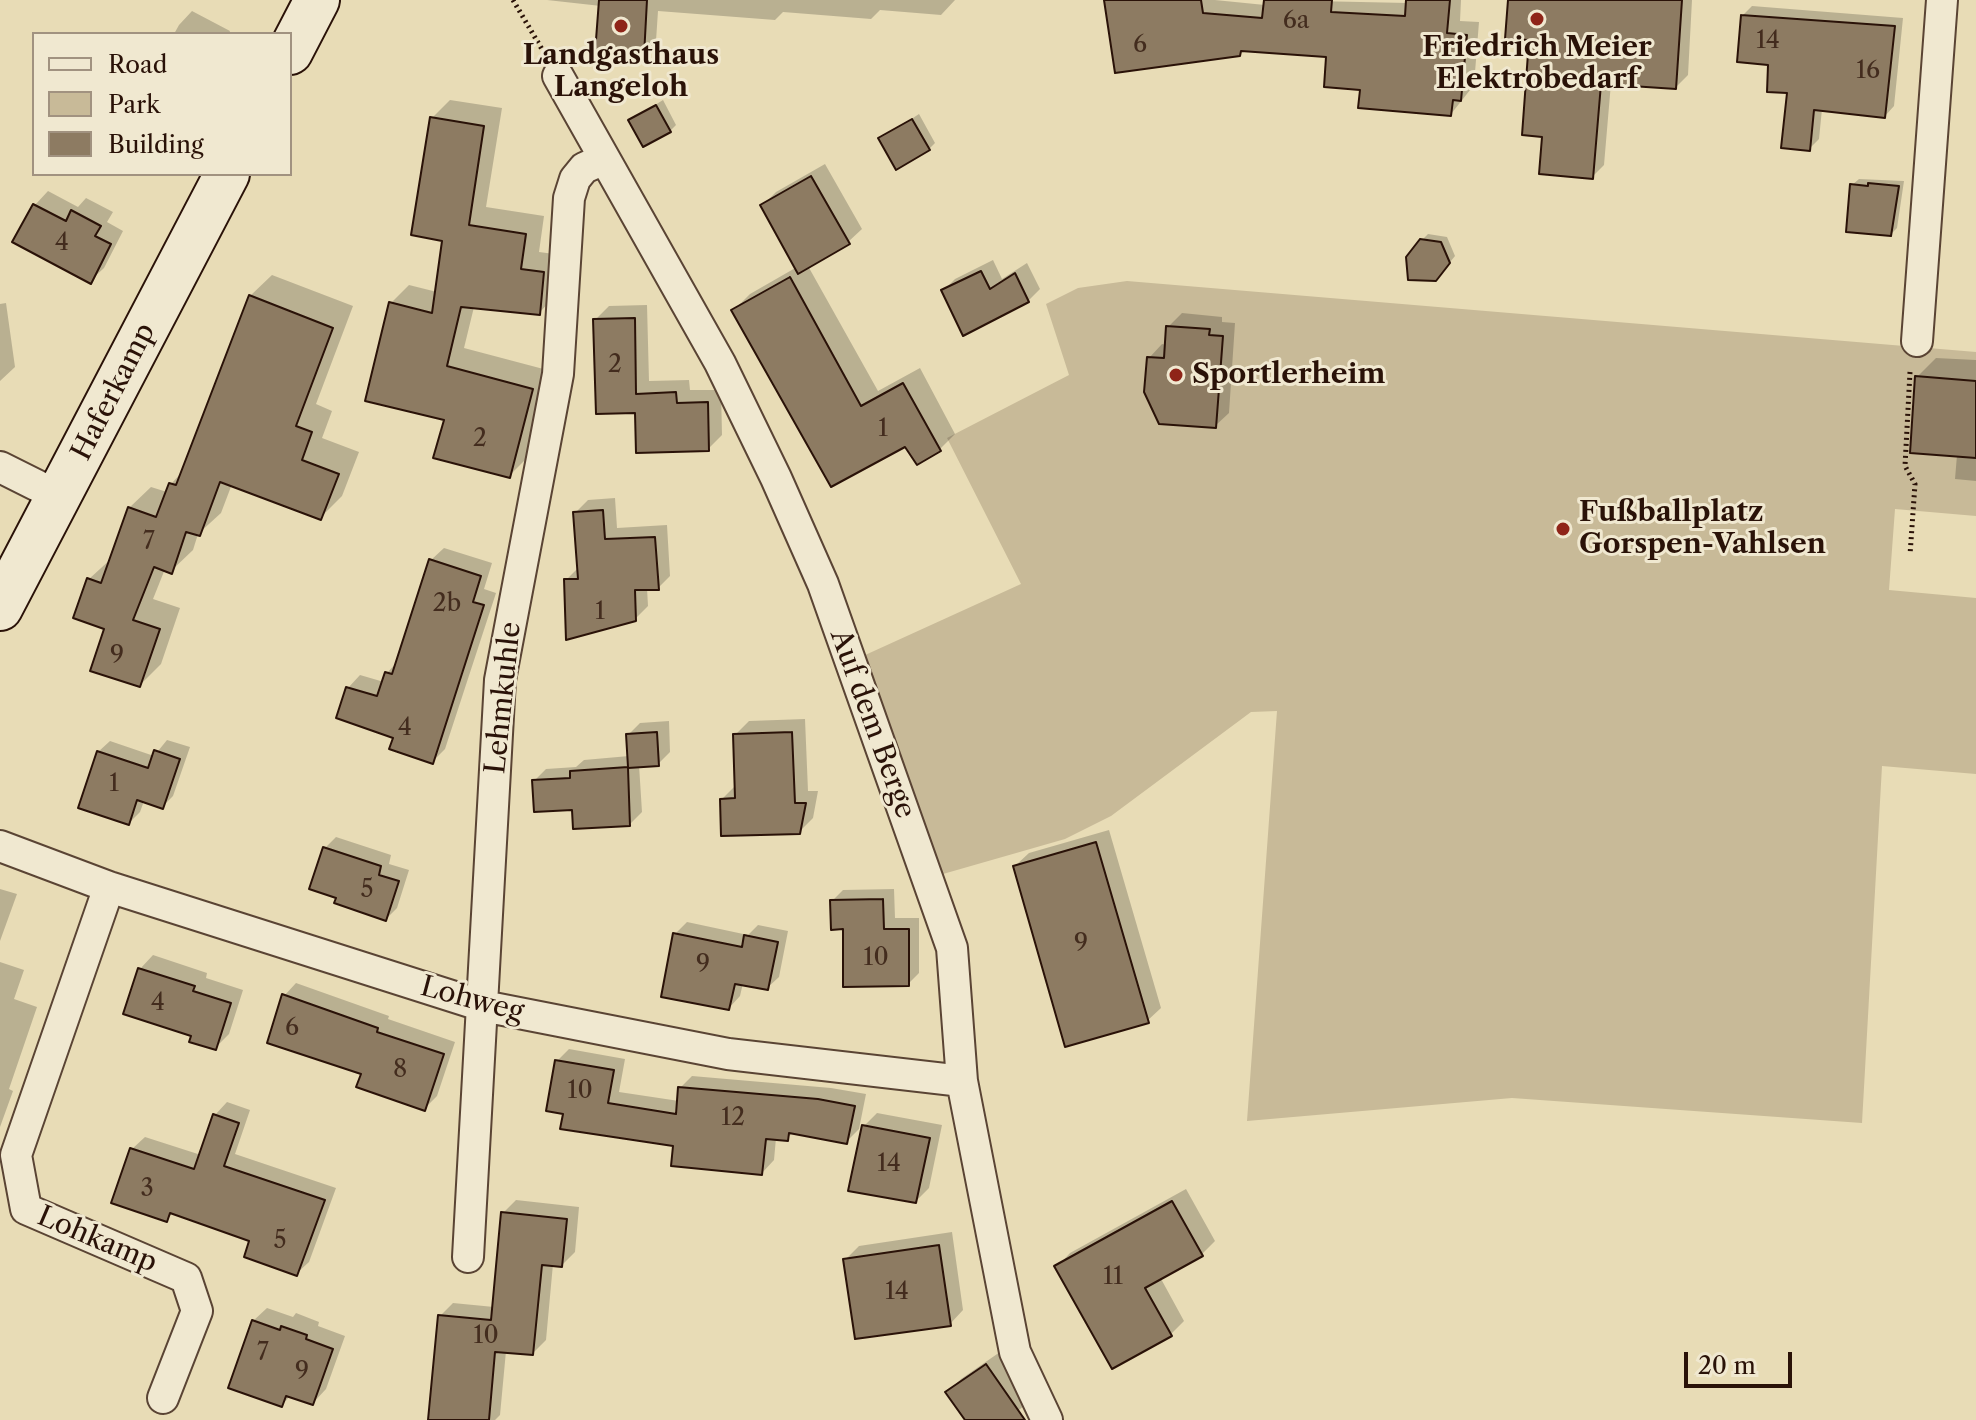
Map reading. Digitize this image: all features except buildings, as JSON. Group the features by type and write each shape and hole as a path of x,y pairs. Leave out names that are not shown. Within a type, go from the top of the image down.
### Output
{"street":[{"path":"292,48 317,0"},
{"path":"1917,341 1942,0"},
{"name":"Auf dem Berge","path":"558,76 720,363 823,584 952,948 962,1081 1015,1352 1047,1420"},
{"name":"Lehmkuhle","path":"468,1257 500,680 558,374 569,198 575,179 584,168 604,159"},
{"name":"Haferkamp","path":"0,608 226,176"},
{"path":"0,467 60,497"},
{"name":"Lohweg","path":"0,846 109,887 483,1006 728,1054 962,1081"},
{"name":"Lohkamp","path":"109,887 16,1155 26,1209 186,1278 197,1311 163,1398"}],"path":[{"path":"513,0 558,76"},
{"path":"1910,555 1915,484 1905,466 1911,348 1917,341"}],"green space":[{"path":"1127,281 1976,352 1976,516 1895,509 1889,590 1976,598 1976,774 1882,766 1862,1123 1512,1098 1247,1121 1277,711 1251,712 1111,816 1065,839 943,874 863,656 1021,584 947,438 1069,375 1046,304 1078,288"}],"place":[{"name":"Friedrich Meier Elektrobedarf","path":"1537,19"},
{"name":"Landgasthaus Langeloh","path":"621,26"},
{"name":"Sportlerheim","path":"1176,375"},
{"name":"Fußballplatz Gorspen-Vahlsen","path":"1563,529"}]}
